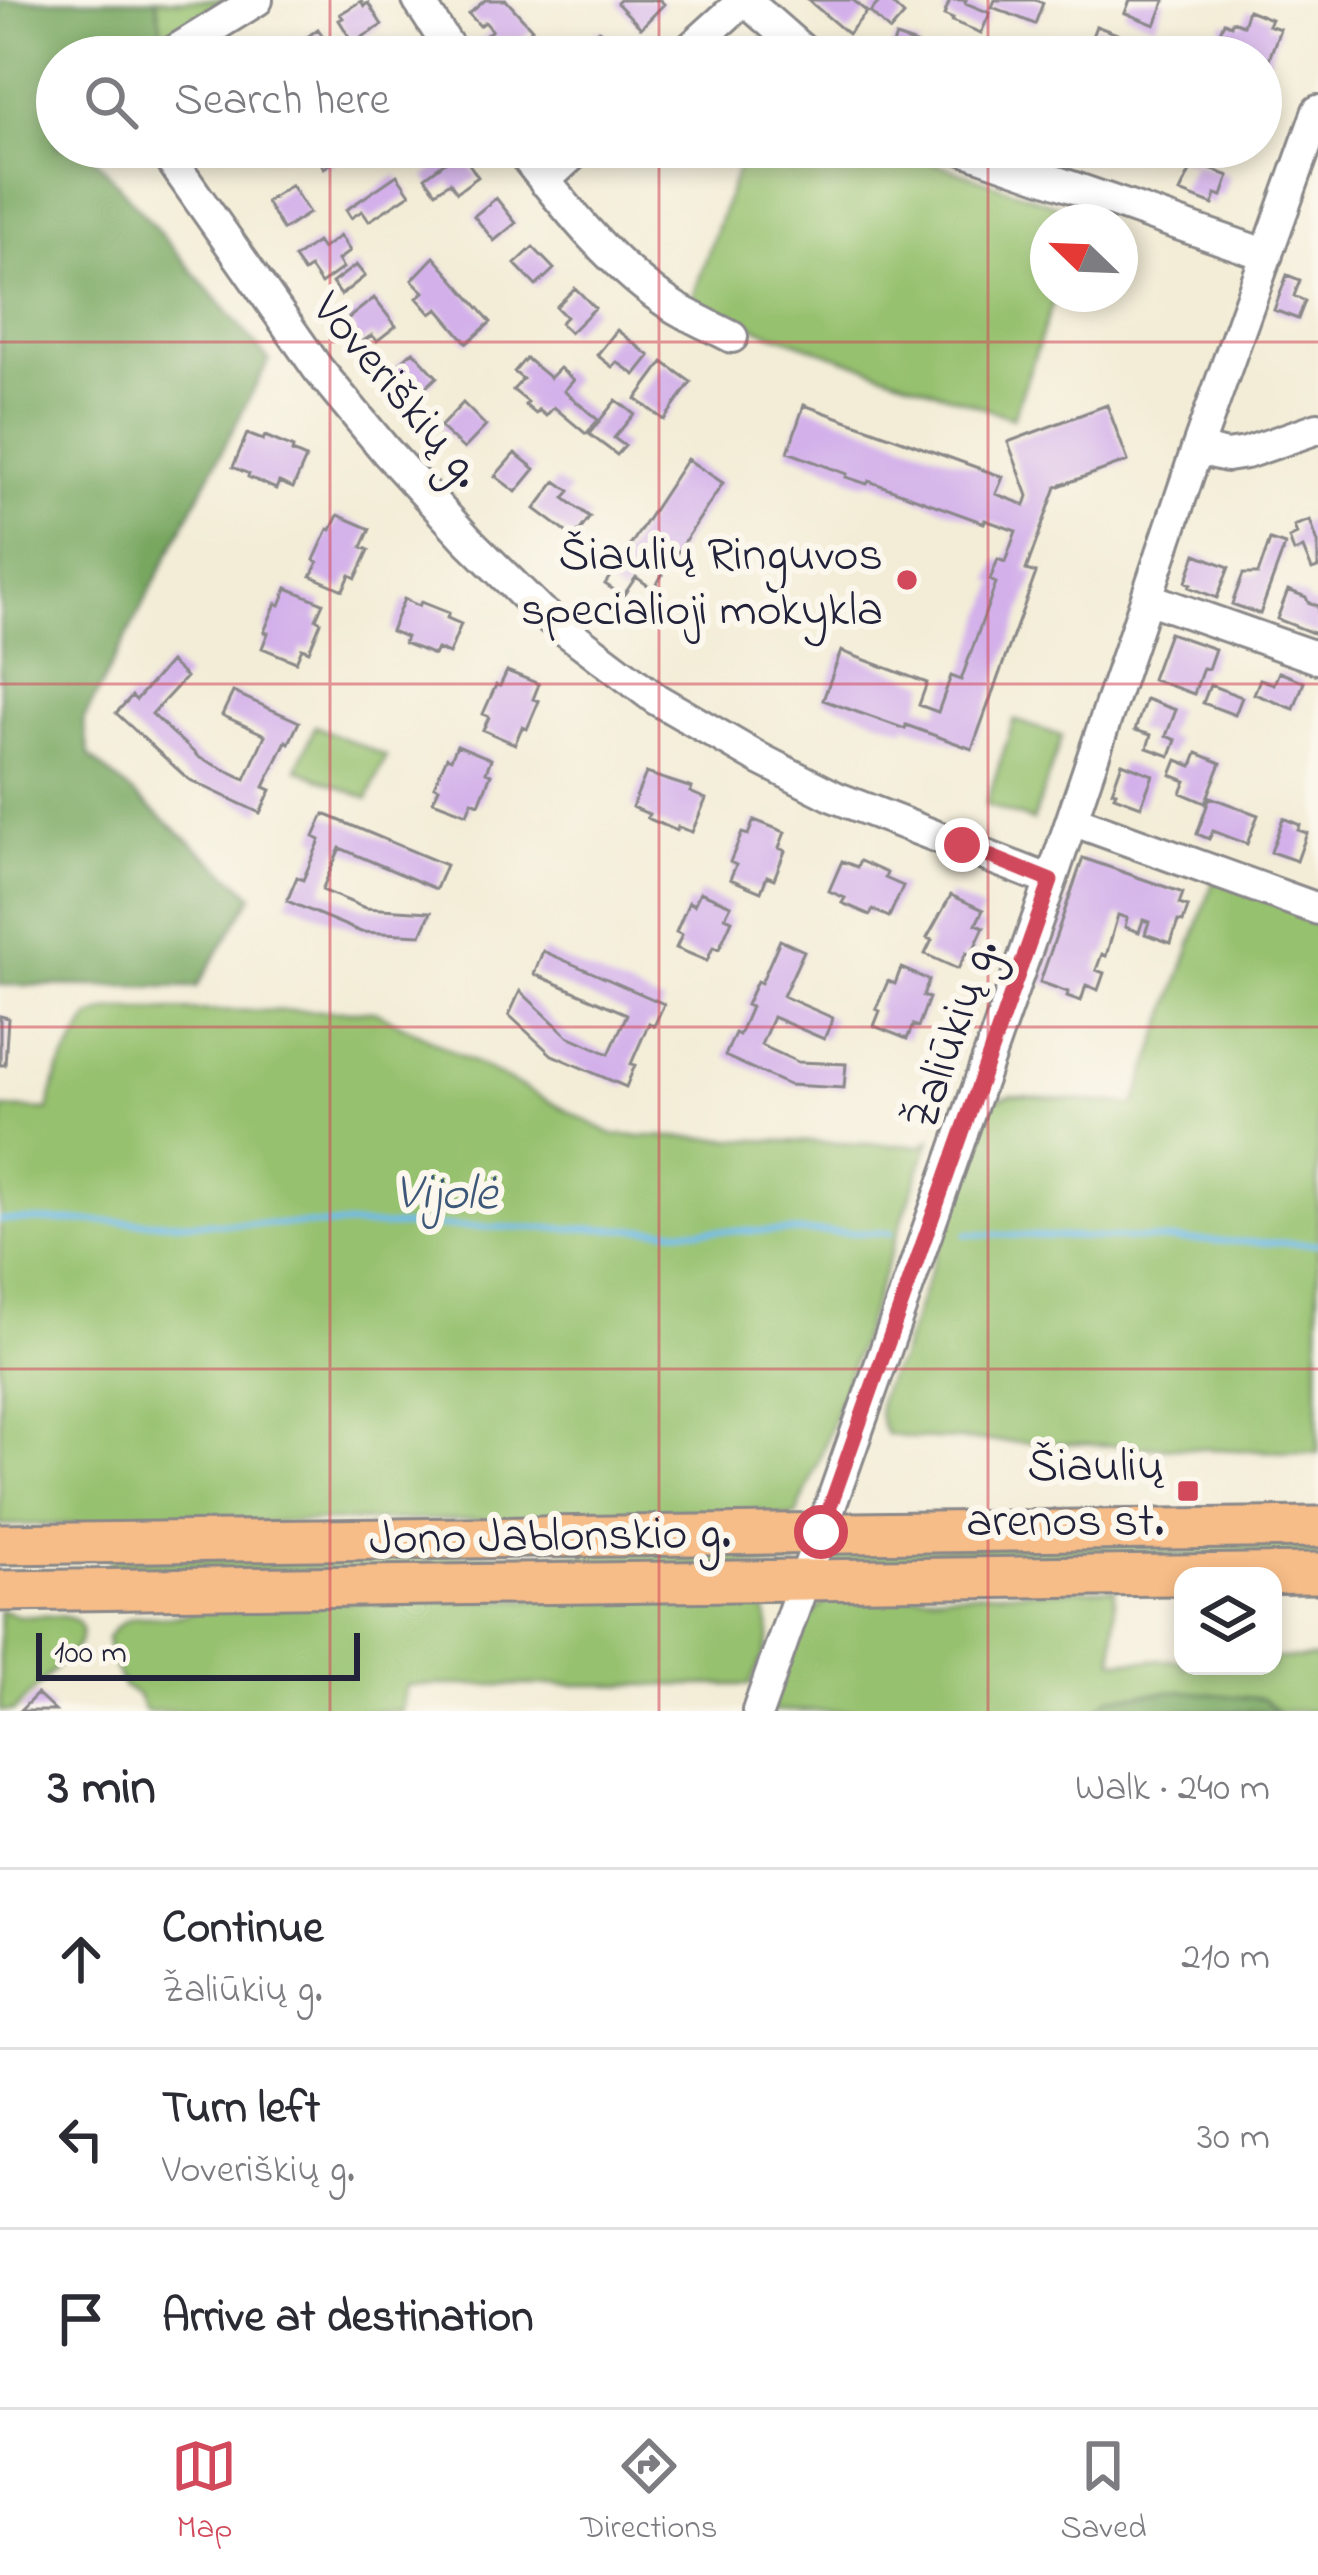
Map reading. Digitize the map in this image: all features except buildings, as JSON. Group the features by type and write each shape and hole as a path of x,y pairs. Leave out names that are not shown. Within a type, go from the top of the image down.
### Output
{"main road":[{"name":"Jono Jablonskio g.","path":"0,1544 1318,1527"},
{"name":"Jono Jablonskio g.","path":"0,1591 1318,1573"}],"street":[{"path":"199,36 257,0"},
{"path":"418,0 441,36"},
{"path":"704,36 744,0 786,36"},
{"name":"Žaliūkių g.","path":"758,1711 1318,111"},
{"name":"Voveriškių g.","path":"177,168 318,369 386,451 540,611 656,698 760,759 835,797 1051,881"},
{"path":"534,168 635,277 674,307 732,337"},
{"path":"544,181 558,168"},
{"path":"1016,168 1267,255"},
{"path":"1197,449 1227,456 1246,453 1318,428"},
{"path":"1148,598 1318,658"},
{"path":"1072,820 1318,909"}],"green space":[{"path":"0,0 156,0 163,36 36,36 36,168 104,168 269,360 83,721 90,757 253,895 197,987 0,985"},
{"path":"156,0 226,0 165,36"},
{"path":"738,168 949,168 1052,204 1030,204 1030,312 1050,312 1013,418 690,305"},
{"path":"1014,720 1062,736 1033,821 986,805"},
{"path":"315,726 386,756 368,799 297,769"},
{"path":"1216,874 1318,909 1318,1453 886,1434 879,1415 880,1396 899,1361 989,1101 1012,1095 1135,1105"},
{"path":"111,1010 375,1011 614,1135 921,1146 930,1140 796,1516 0,1525 3,1108 48,1110 58,1072 90,1017"},
{"path":"1318,1540 1318,1559 827,1564 828,1550"},
{"path":"798,1551 801,1558 795,1565 112,1573 108,1563 112,1559"},
{"path":"1115,1589 1114,1661 1174,1660 1174,1675 1282,1675 1282,1658 1318,1658 1318,1711 769,1711 798,1634 832,1597"},
{"path":"744,1597 759,1601 770,1634 750,1685 406,1685 401,1711 145,1711 137,1694 124,1687 107,1638 132,1618 179,1616 218,1603"},
{"path":"0,1610 73,1619 82,1633 78,1645 14,1711 0,1711"},
{"path":"1183,1691 1263,1699 1278,1711 1095,1711 1110,1697"}],"waterway":[{"name":"Vijolė","path":"0,1220 891,1233"},
{"name":"Vijolė","path":"966,1234 1318,1244"}],"place":[{"name":"Šiaulių Ringuvos specialioji mokykla","path":"907,580"},
{"name":"Šiaulių arenos st.","path":"1188,1491"}],"route":[{"path":"821,1532 1051,881 962,845"}]}
